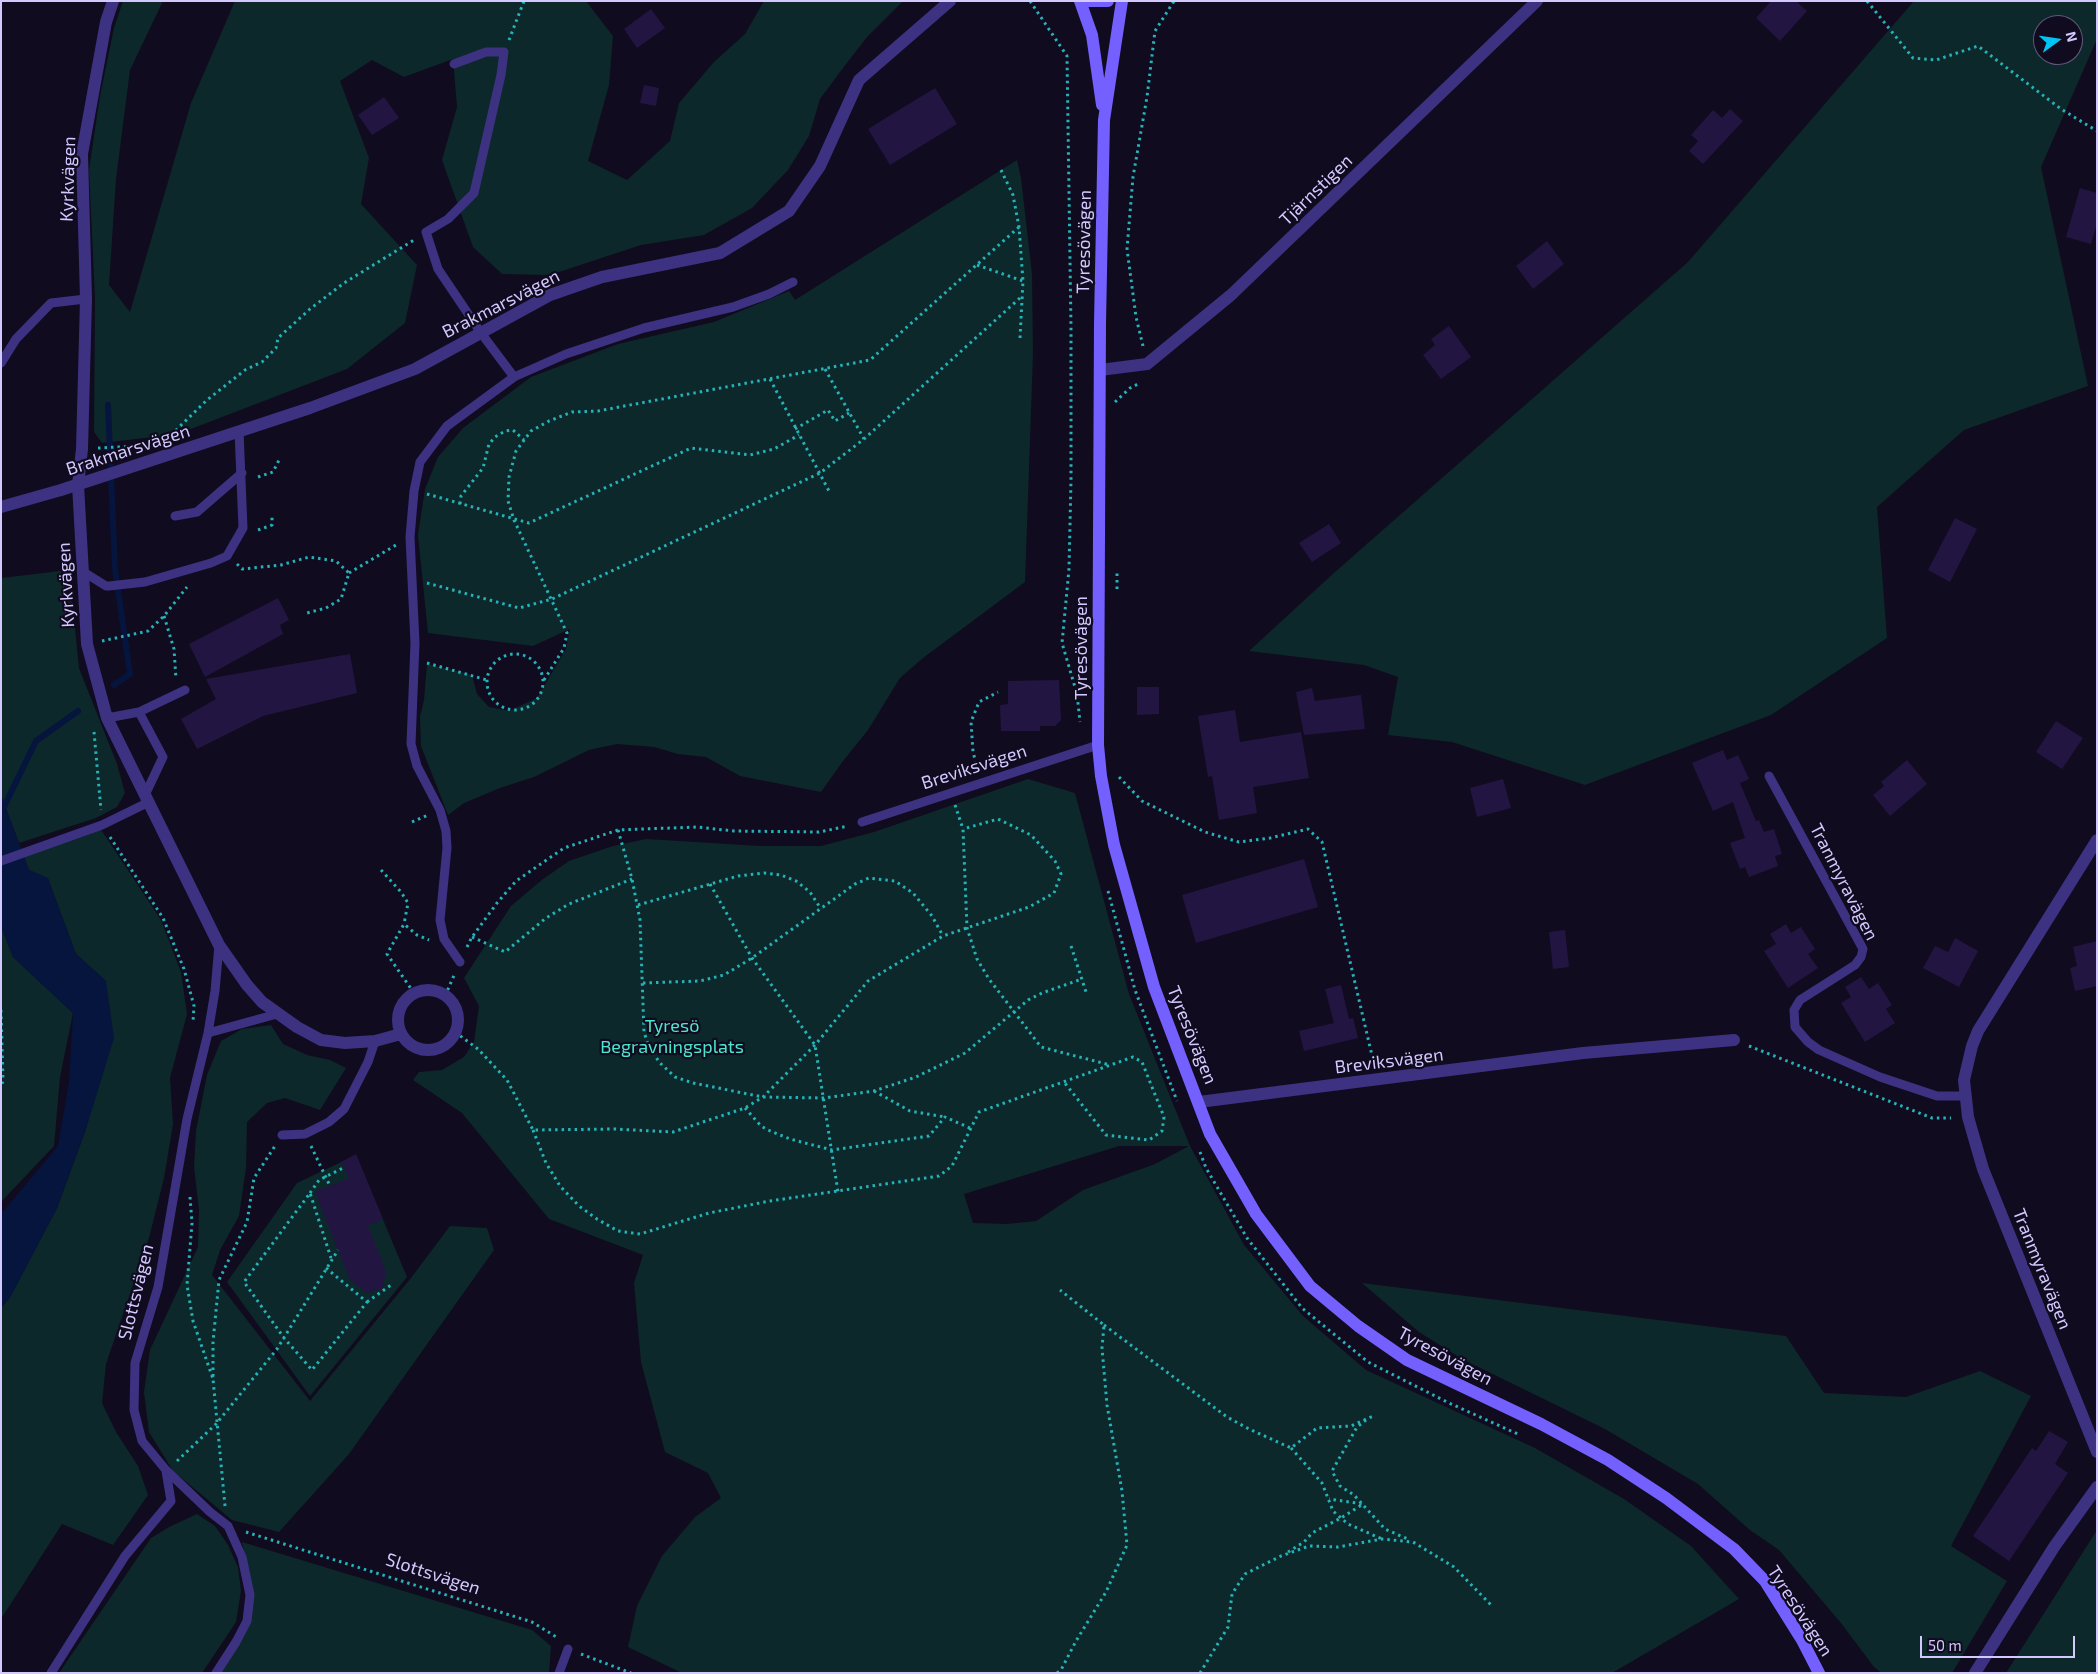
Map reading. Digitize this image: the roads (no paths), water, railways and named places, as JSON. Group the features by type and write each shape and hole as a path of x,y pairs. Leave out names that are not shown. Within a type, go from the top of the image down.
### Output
{"main road":[{"name":"Tyresövägen","path":"1080,1 1092,35 1104,120"},
{"path":"1089,1 1108,1"},
{"name":"Tyresövägen","path":"1122,1 1104,120 1100,370 1098,745 1101,776 1114,844 1154,987 1210,1134 1256,1214 1310,1286 1358,1326 1407,1360 1541,1424 1608,1460 1666,1498 1734,1549 1765,1581 1802,1640 1819,1673"}],"street":[{"name":"Kyrkvägen","path":"113,1 106,22 82,154 86,299 82,449 78,485 87,644 107,718 220,945 246,985 277,1014 321,1040 345,1043 375,1041 402,1034"},
{"name":"Brakmarsvägen","path":"1,506 103,477 310,408 415,369 550,295 602,277 720,253 789,211 820,166 859,80 950,1"},
{"name":"Tjärnstigen","path":"1100,370 1147,364 1231,295 1537,1"},
{"name":"Tranmyravägen","path":"2097,840 1978,1031 1972,1046 1964,1080 1968,1117 1983,1169 2097,1452"},
{"path":"422,990 432,990 445,996 454,1006 458,1018 455,1032 445,1044 428,1050 413,1046 402,1034 398,1014 406,999 414,993 422,990"},
{"name":"Breviksvägen","path":"1199,1102 1583,1053 1734,1040"},
{"path":"1975,1673 2054,1547 2097,1487"}],"lane":[{"path":"454,64 486,52 504,52 502,75 474,193 448,219 426,232 438,269 481,333 514,377"},
{"path":"460,962 444,939 440,920 447,848 446,831 440,810 416,766 411,744 414,659 410,537 414,491 420,462 447,426 514,377 566,354 644,328 733,307 769,294 793,282"},
{"path":"1,363 16,339 51,303 86,299"},
{"path":"82,571 109,586 145,582 211,563 227,556 243,528 239,431"},
{"path":"175,516 197,512 242,473"},
{"path":"107,718 139,712 185,690"},
{"path":"1,861 102,825 147,799 163,757 139,712"},
{"name":"Breviksvägen","path":"862,822 1098,745"},
{"name":"Tranmyravägen","path":"1769,776 1863,949 1862,957 1854,964 1800,1000 1794,1010 1795,1027 1808,1042 1819,1050 1880,1077 1937,1096 1966,1096"},
{"name":"Slottsvägen","path":"216,1673 247,1621 250,1595 242,1558 228,1526 210,1512 166,1470 142,1441 134,1410 135,1363 158,1287 186,1119 208,1033 220,945"},
{"path":"208,1033 277,1014"},
{"path":"282,1135 305,1134 329,1122 344,1109 368,1062 375,1041"},
{"path":"51,1673 125,1556 171,1501 166,1470"},
{"path":"559,1673 568,1649"}],"water":[{"path":"1,795 29,870 48,878 76,954 106,981 114,1038 86,1129 57,1208 10,1298 1,1308 1,1214 58,1146 69,1081 73,1013 13,957 1,926"}],"waterway":[{"path":"108,405 115,569 130,674 114,685"},
{"path":"1,813 36,741 78,711"}],"park label":[{"name":"Tyresö Begravningsplats","path":"672,1036"}]}
